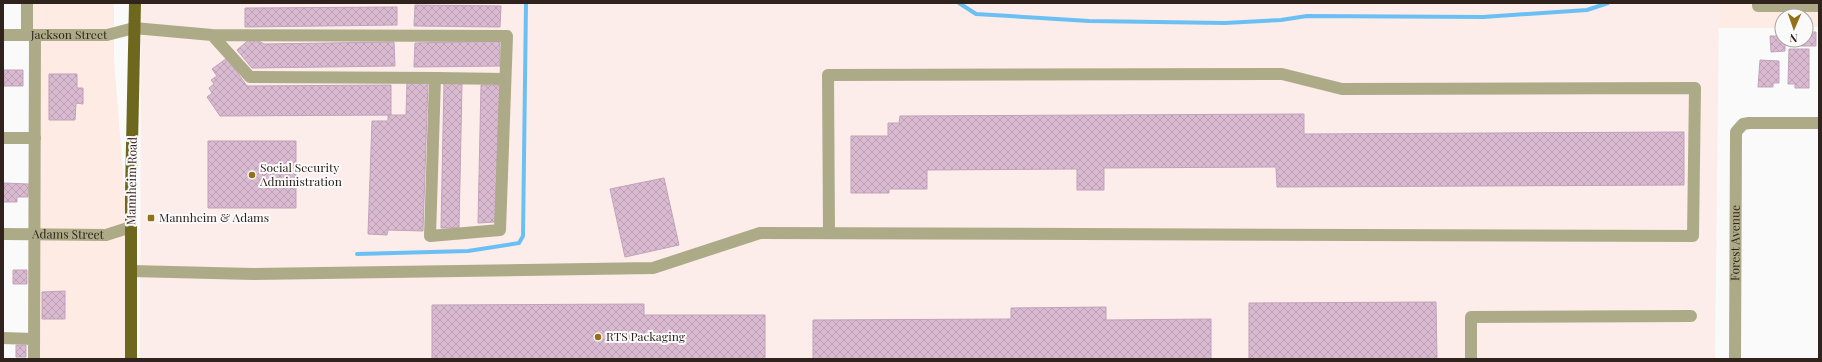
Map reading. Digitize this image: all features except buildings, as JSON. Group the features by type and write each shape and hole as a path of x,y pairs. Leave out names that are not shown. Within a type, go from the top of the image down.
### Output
{"main road":[{"name":"Mannheim Road","path":"131,359 131,227 135,3"}],"street":[{"path":"27,3 31,35 35,138 34,359"},
{"path":"1758,3 1758,6 1819,6"},
{"name":"Jackson Street","path":"3,35 107,35 134,28 212,35 507,36 505,79"},
{"path":"212,35 250,77 435,78 505,79 500,230 430,236 435,78"},
{"path":"131,272 253,274 653,268 760,233 829,232 1693,236 1695,88 1342,89 1282,74 828,76 829,232"},
{"name":"Forest Avenue","path":"1734,359 1734,138 1739,128 1749,123 1819,123"},
{"path":"3,138 35,138"},
{"name":"Adams Street","path":"3,234 106,235 131,227"},
{"path":"1471,359 1471,317 1691,316"},
{"path":"3,338 34,338"}],"shaded area":[{"path":"29,3 114,3 114,59 128,236 128,359 35,359"},
{"path":"141,3 1719,3 1715,359 140,359"},
{"path":"1719,3 1819,3 1819,27 1814,27 1814,8 1774,8 1774,28 1719,28"}],"waterway":[{"path":"357,254 468,251 519,243 523,236 526,3"},
{"path":"959,3 976,14 1089,21 1225,23 1281,20 1307,16 1483,17 1587,10 1608,3"}],"place":[{"name":"Social Security Administration","path":"252,175"},
{"name":"Mannheim & Adams","path":"151,218"},
{"name":"RTS Packaging","path":"598,337"}]}
